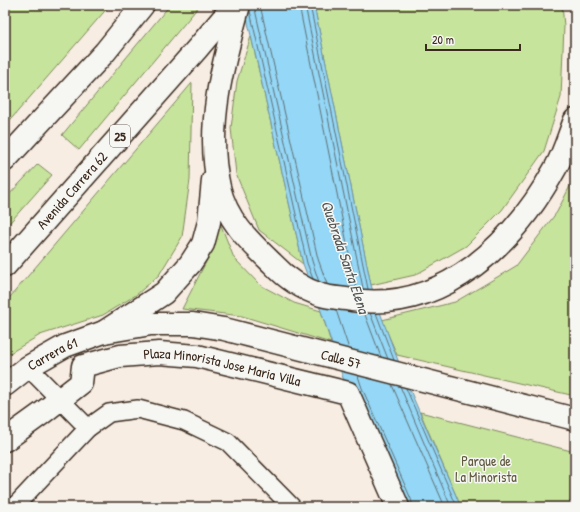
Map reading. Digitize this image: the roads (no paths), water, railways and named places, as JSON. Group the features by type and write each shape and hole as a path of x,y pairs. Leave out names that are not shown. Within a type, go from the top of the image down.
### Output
{"main road":[{"path":"5,160 105,52 143,5"},
{"name":"Avenida Carrera 62","path":"5,266 197,49 234,5"},
{"path":"104,332 164,293 190,264 203,244 209,222 219,87 239,5"},
{"path":"214,156 219,187 227,208 241,232 280,272 299,285 322,295 386,302 413,297 431,291 480,262 504,240 533,206 557,166 575,120"},
{"name":"Calle 57","path":"104,332 151,324 194,324 224,329 575,419"},
{"name":"Carrera 61","path":"5,385 28,367 65,346 104,332"},
{"name":"Plaza Minorista Jose Maria Villa","path":"5,440 81,383 83,366 120,356 159,353 197,356 348,393 398,507"}],"lane":[{"path":"28,367 88,428"},
{"path":"14,507 88,428 109,413 138,409 184,421 228,442 292,507"}],"water":[{"name":"Quebrada Santa Elena","path":"244,5 314,5 371,285 380,313 402,369 461,507 398,507 348,393 321,311 303,264"}],"park label":[{"name":"Parque de La Minorista","path":"486,470"}]}
